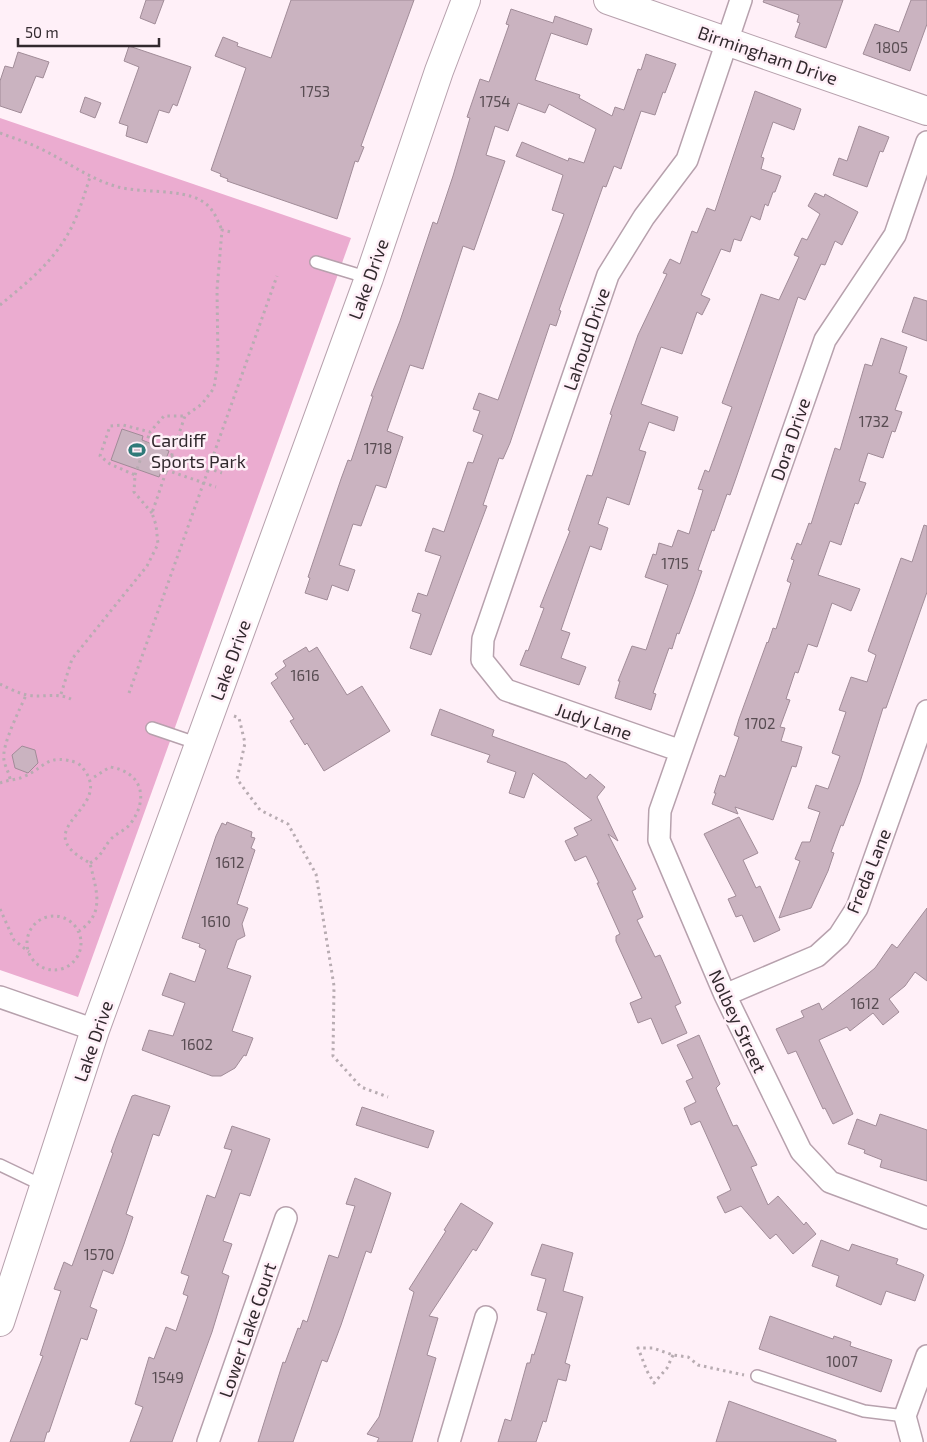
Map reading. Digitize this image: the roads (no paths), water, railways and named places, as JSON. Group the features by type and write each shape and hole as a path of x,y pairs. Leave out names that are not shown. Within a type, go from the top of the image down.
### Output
{"main road":[{"name":"Lake Drive","path":"0,1322 95,1030 369,278 439,71 466,0"},
{"name":"Birmingham Drive","path":"608,0 927,111"}],"street":[{"name":"Lahoud Drive","path":"506,690 482,660 483,639 608,275 644,217 687,160 741,0"},
{"name":"Dora Drive","path":"681,751 825,340 895,235 927,142"},
{"name":"Judy Lane","path":"506,690 681,751"},
{"name":"Freda Lane","path":"725,995 817,956 839,936 857,908 927,711"},
{"name":"Nolbey Street","path":"681,751 660,811 659,840 725,995 801,1151 830,1182 927,1218"},
{"path":"0,997 95,1030"},
{"name":"Lower Lake Court","path":"208,1442 286,1218"},
{"path":"449,1442 486,1317"},
{"path":"912,1442 905,1416 927,1356"}],"lane":[{"path":"316,262 369,278"},
{"path":"152,728 199,744"},
{"path":"0,1165 44,1186"},
{"path":"757,1376 864,1411 905,1416"}],"place":[{"name":"Cardiff Sports Park","path":"137,450"}]}
